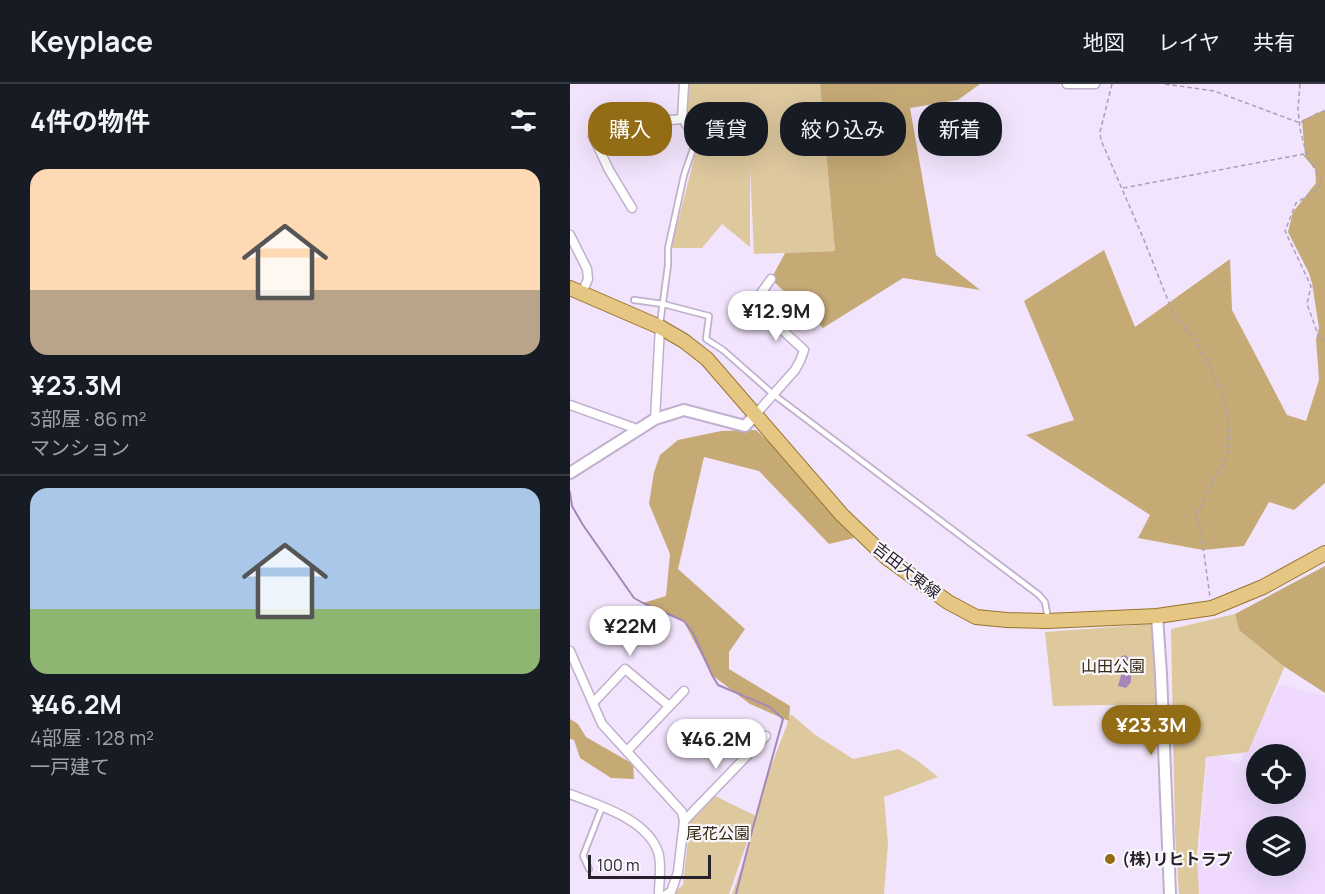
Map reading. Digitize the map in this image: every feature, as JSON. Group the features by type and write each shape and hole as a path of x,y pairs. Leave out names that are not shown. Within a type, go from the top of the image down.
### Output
{"main road":[{"name":"吉田大東線","path":"576,290 660,327 684,341 707,359 842,515 887,558 948,602 976,617 1048,621 1157,616 1212,608 1263,587 1325,553"}],"street":[{"path":"632,208 609,170 593,136 597,130 625,124 682,120 684,84"},
{"path":"1067,84 1095,84"},
{"path":"570,235 587,269 588,279 576,290"},
{"path":"571,472 656,419 684,410 745,426 795,370 804,350 761,308 759,296 771,279"},
{"path":"656,419 660,327"},
{"path":"572,406 640,430"},
{"path":"1157,616 1170,894"},
{"path":"570,651 573,664 602,724 682,812 684,821 678,872 671,891 667,894"},
{"path":"593,703 625,669 669,706"},
{"path":"627,751 684,691"},
{"path":"684,821 766,736"},
{"path":"570,794 633,821 653,840 660,854 659,894"}],"lane":[{"path":"660,327 668,248 684,175 696,140 682,120"},
{"path":"634,300 709,315 706,339 723,350 773,394 1039,595 1045,602 1048,621"},
{"path":"589,869 583,856 602,807"}],"path":[{"path":"1112,84 1100,132 1101,140 1173,313 1196,341 1222,394 1226,408 1229,452 1196,516 1201,532 1212,608"},
{"path":"1165,84 1214,91 1300,123 1325,111"},
{"path":"1300,84 1298,109 1307,156 1321,179 1318,189 1296,203 1285,231 1311,286 1307,304 1319,337 1325,341"},
{"path":"1122,188 1304,154"}],"shaded area":[{"path":"820,84 980,84 958,100 918,102 918,107 910,108 936,255 980,290 903,278 823,328 771,279 785,253 835,251 826,156 906,156 906,102 822,102"},
{"path":"1325,110 1325,483 1294,510 1269,502 1244,546 1203,550 1138,538 1150,515 1026,435 1074,420 1024,301 1104,250 1135,327 1230,259 1232,310 1287,415 1306,421 1319,380 1316,339 1319,328 1309,273 1288,232 1293,212 1316,183 1315,169 1302,154 1305,155 1302,120"},
{"path":"756,430 775,448 854,538 829,544 759,471 704,457 678,569 745,629 729,652 729,669 790,706 789,721 750,704 712,675 684,622 643,603 666,596 670,554 649,504 654,472 660,455 678,440 721,431"},
{"path":"1325,566 1325,693 1285,667 1239,630 1235,614"},
{"path":"1125,655 1137,664 1131,675 1131,682 1126,688 1118,686 1121,675 1118,658"},
{"path":"1280,684 1325,696 1325,894 1196,894 1207,750 1239,764 1246,750 1246,804 1306,804 1306,744 1249,744"},
{"path":"570,719 578,724 586,737 633,764 634,779 611,778 580,758 574,740 570,739"}],"green space":[{"path":"686,84 820,84 822,102 780,102 780,156 826,156 835,251 754,254 750,167 750,247 722,224 702,248 671,248 695,156 768,156 768,102 686,102"},
{"path":"1235,614 1239,630 1287,661 1251,744 1246,744 1246,752 1206,757 1197,855 1199,894 1179,894 1175,832 1171,629"},
{"name":"山田公園","path":"1153,624 1161,704 1053,706 1045,632"},
{"name":"尾花公園","path":"791,714 814,734 853,759 899,749 938,777 884,797 888,844 884,894 732,894 754,822 729,894 672,894 683,885 690,821 711,794 756,816 765,782"}],"waterway":[{"path":"570,492 572,506 583,525 634,598 684,621 693,633 718,685 770,707 783,719 736,894"}],"place":[{"name":"(株)リヒトラブ","path":"1110,859"}]}
